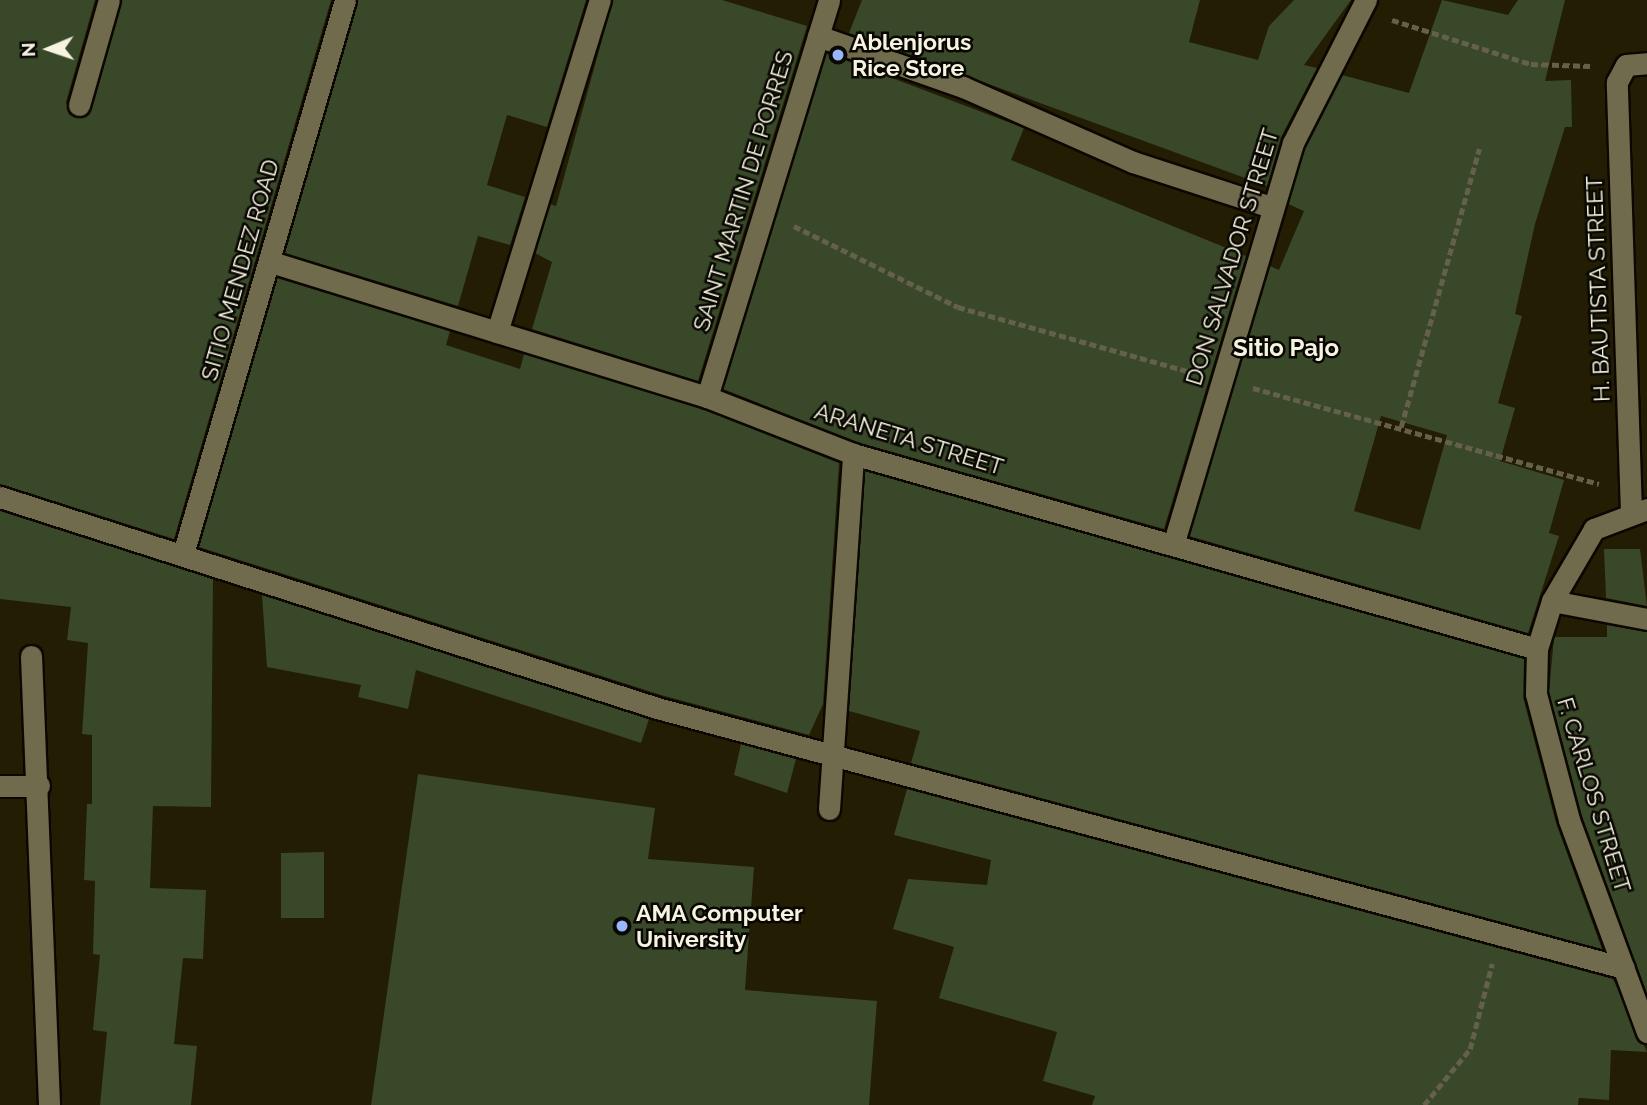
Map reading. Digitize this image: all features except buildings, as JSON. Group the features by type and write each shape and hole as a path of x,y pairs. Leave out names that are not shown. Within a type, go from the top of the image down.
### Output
{"street":[{"path":"79,105 108,0"},
{"path":"497,332 600,0"},
{"name":"SAINT MARTIN DE PORRES","path":"707,397 829,0"},
{"name":"SITIO MENDEZ ROAD","path":"183,554 271,262 340,1"},
{"name":"DON SALVADOR STREET","path":"1174,542 1271,207 1316,91 1366,5"},
{"path":"818,36 962,87 1133,162 1271,207"},
{"name":"H. BAUTISTA STREET","path":"1636,64 1617,82 1636,505"},
{"name":"ARANETA STREET","path":"271,262 707,397 853,454 1174,542 1537,649"},
{"path":"829,809 835,754 853,454"},
{"path":"0,497 657,708 1624,968"},
{"name":"F. CARLOS STREET","path":"1636,505 1594,529 1552,601 1537,649 1536,694 1569,820 1647,1031"},
{"path":"1552,601 1647,619"},
{"path":"31,656 39,785 49,1105"},
{"path":"0,786 39,785"}],"path":[{"path":"1366,5 1531,64 1636,64"},
{"path":"1401,427 1479,149"},
{"path":"764,213 958,307 1401,427 1636,505"},
{"path":"1424,1105 1470,1049 1500,936"}],"place":[{"name":"Ablenjorus Rice Store","path":"838,55"},
{"name":"AMA Computer University","path":"622,926"}],"district":[{"name":"Sitio Pajo","path":"1286,348"}]}
